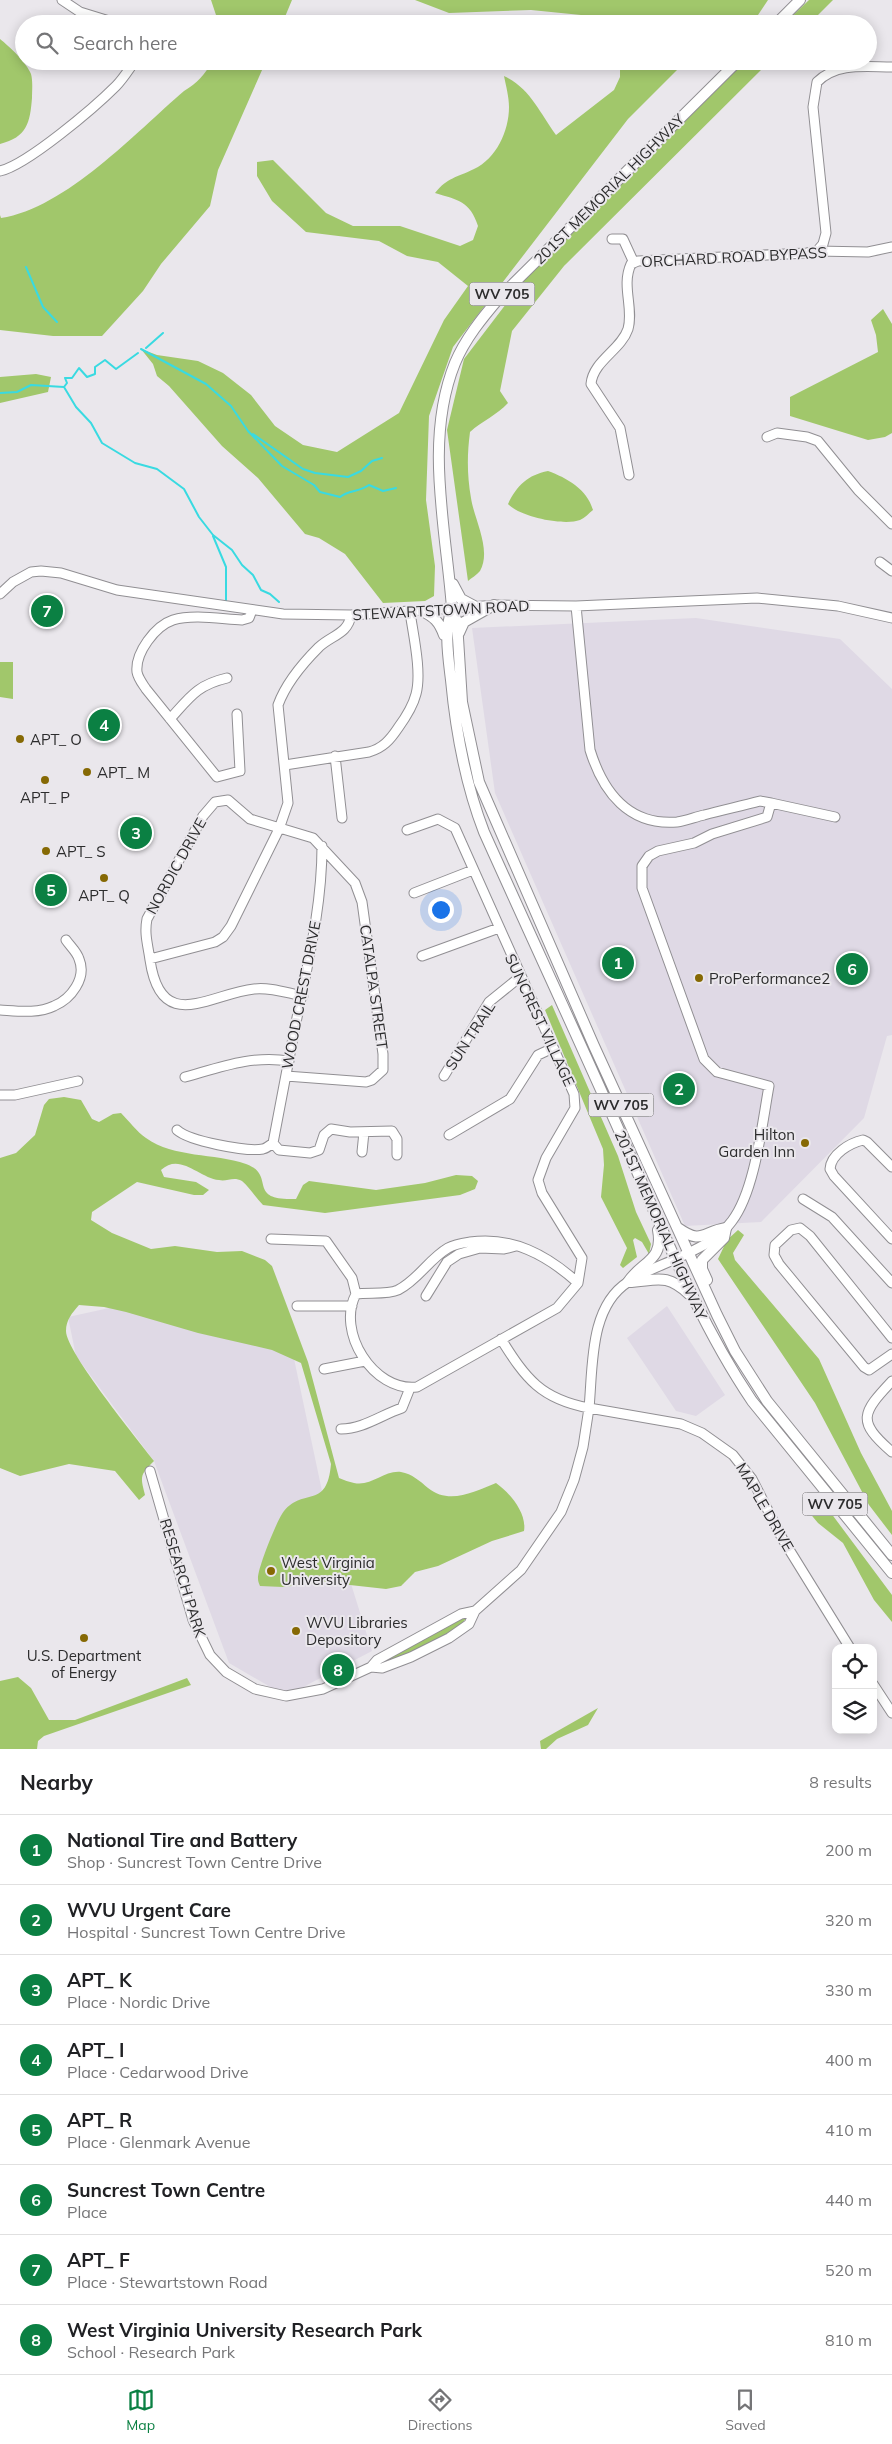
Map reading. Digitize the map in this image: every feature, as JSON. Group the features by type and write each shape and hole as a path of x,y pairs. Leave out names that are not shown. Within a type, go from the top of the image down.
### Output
{"main road":[{"path":"785,15 800,0"},
{"name":"201ST MEMORIAL HIGHWAY","path":"729,70 500,297 479,322 455,364 442,404 438,446 452,608 457,622 462,702 479,782 676,1227 727,1335 767,1401 892,1555"},
{"path":"449,572 461,599 476,607"},
{"path":"458,644 459,629 464,622 494,605"},
{"name":"201ST MEMORIAL HIGHWAY","path":"452,608 447,624 447,645 455,725 474,806 649,1203 694,1298 752,1400 892,1573"},
{"path":"422,611 434,617 440,624 447,645"},
{"path":"628,1282 635,1270 653,1258 658,1251 660,1241 649,1203"},
{"path":"676,1227 696,1238 702,1237 714,1230 726,1228 724,1238 702,1260 702,1269 722,1316 727,1335"},
{"path":"628,1282 661,1278 671,1280 694,1298"}],"street":[{"path":"62,0 80,12 90,15"},
{"path":"877,67 892,67"},
{"path":"0,171 33,154 88,111 118,85 129,70"},
{"path":"817,250 823,244 826,233 813,107 817,82 833,70"},
{"path":"612,239 623,239 634,263"},
{"name":"ORCHARD ROAD BYPASS","path":"629,475 620,428 592,384 595,371 628,330 630,317 626,282 628,271 634,263 638,260 807,254 817,250 868,252 892,247"},
{"path":"767,437 777,433 807,437 818,441 858,490 892,524"},
{"path":"880,562 892,571"},
{"name":"STEWARTSTOWN ROAD","path":"0,594 13,582 31,572 50,571 117,590 283,614 351,615 494,605 576,606 757,598 838,606 892,618"},
{"path":"576,606 590,750 606,788 620,804 638,815 657,821 678,822 760,801 835,817"},
{"path":"237,714 240,771 217,777 138,676 140,655 148,642 164,624 172,620 188,618 242,620 249,618 252,610"},
{"path":"285,765 369,752 383,747 411,709 417,692 418,671 410,612"},
{"path":"150,958 215,942 223,937 232,926 279,829 288,803 278,705 282,692 320,646 350,625 351,615"},
{"path":"170,719 204,684 227,678"},
{"path":"335,756 342,818"},
{"name":"NORDIC DRIVE","path":"303,996 281,991 253,989 200,1004 181,1005 162,993 155,984 145,936 147,919 209,808 222,800 228,800 250,819 313,838 322,846"},
{"path":"475,1611 521,1570 561,1512 574,1480 583,1447 597,1335 604,1309 628,1282 712,1241 733,1220 745,1195 769,1086 717,1072 704,1059 642,888 640,876 642,866 649,856 658,851 694,843 712,834 768,818 771,803"},
{"name":"SUNCREST VILLAGE","path":"407,830 438,819 455,828 520,977 574,1094 575,1108 546,1158 538,1180 542,1193 582,1258 578,1282 558,1308 425,1383 410,1388"},
{"name":"WOOD CREST DRIVE","path":"273,1143 303,996 321,880 322,846"},
{"name":"CATALPA STREET","path":"286,1076 366,1082 379,1075 384,1064 362,902 355,884 322,846"},
{"path":"414,893 473,870"},
{"path":"422,956 499,928"},
{"path":"0,1010 25,1012 54,1006 77,989 80,975 80,960 66,940"},
{"name":"SUN TRAIL","path":"444,1076 489,1002 520,977"},
{"path":"449,1134 510,1099 538,1056 553,1048"},
{"path":"185,1076 252,1059 265,1058 289,1061"},
{"path":"0,1095 15,1094 78,1081"},
{"path":"177,1130 186,1137 199,1142 262,1149 273,1143 279,1150 315,1152 322,1146 324,1135 331,1129 364,1132 392,1131 397,1139 397,1155"},
{"path":"362,1152 364,1132"},
{"path":"892,1167 863,1140 849,1146 833,1158 830,1169 834,1176 892,1239"},
{"path":"803,1199 832,1217 892,1283"},
{"path":"892,1338 810,1236 800,1228 791,1230 775,1245 774,1255 779,1264 864,1367 870,1370 875,1368 892,1354"},
{"path":"271,1239 326,1241 352,1278 356,1294 352,1306 353,1334 366,1361 372,1371 390,1383 410,1388 402,1408 382,1415 356,1429 341,1429"},
{"path":"356,1294 396,1291 414,1279 447,1248 458,1244 489,1240 521,1246 561,1268 578,1282"},
{"path":"426,1296 447,1262 459,1254 480,1248 504,1249 521,1246"},
{"path":"297,1306 352,1306"},
{"path":"500,1339 518,1367 545,1392 559,1400 589,1408"},
{"path":"324,1369 366,1361"},
{"path":"892,1381 870,1408 867,1422 874,1435 892,1452"},
{"name":"MAPLE DRIVE","path":"589,1408 681,1424 702,1434 733,1455 752,1479 782,1538 848,1644"},
{"name":"RESEARCH PARK","path":"150,1471 193,1620 210,1655 226,1672 255,1689 286,1696 323,1689 372,1667 382,1668 411,1657 449,1638 469,1624 475,1611"},
{"name":"RESEARCH PARK","path":"372,1667 377,1660 394,1650 462,1614 475,1611"},
{"path":"876,1689 892,1713"}],"shaded area":[{"path":"696,618 840,639 892,689 892,1035 887,1036 864,1118 761,1222 685,1226 495,793 472,628"},
{"name":"West Virginia University","path":"123,1305 293,1354 322,1491 372,1651 286,1696 229,1663 154,1461 76,1356 68,1317"},
{"path":"667,1306 725,1395 696,1416 676,1411 627,1338"}],"green space":[{"path":"211,0 292,0 286,15 216,15"},
{"path":"415,0 768,0 758,15 581,15 531,10 449,13"},
{"path":"809,0 833,0 818,15 793,15"},
{"path":"0,39 15,52 15,70 29,70 31,74 32,98 30,115 25,128 16,137 0,144"},
{"path":"206,70 262,70 218,170 210,206 161,264 143,291 102,336 53,336 0,330 0,215 1,218 26,211 50,200 75,184 122,147 203,75"},
{"path":"620,70 677,70 628,119 453,347 429,416 426,500 435,566 434,596 425,601 383,603 345,554 319,538 305,534 258,478 222,446 169,386 157,376 153,364 141,349 157,355 198,361 223,373 251,395 275,426 303,445 337,452 399,413 444,320 468,286 438,262 407,256 379,241 306,232 272,201 257,176 257,162 273,160 326,213 353,226 400,226 460,246 473,240 478,226 475,218 467,206 457,200 435,193 448,181 482,164 500,143 507,125 509,107 504,76 528,94 556,135 614,90 620,77"},
{"path":"737,70 761,70 564,266 512,331 500,391 508,403 470,432 468,465 470,490 484,554 480,571 468,581 447,430 464,359 538,262"},
{"path":"883,309 892,324 892,433 885,437 868,440 790,416 790,397 878,352 876,335 871,320"},
{"path":"36,374 51,377 48,392 0,403 0,377"},
{"path":"548,471 562,477 581,490 593,510 580,520 564,522 542,519 522,513 508,504 519,486 529,478"},
{"path":"0,662 13,662 13,699 0,697"},
{"path":"552,1005 618,1156 636,1212 651,1244 649,1254 642,1242 635,1238 633,1240 637,1257 623,1268 620,1265 627,1248 601,1197 604,1165 603,1149 545,1010"},
{"path":"64,1097 81,1100 92,1119 99,1122 113,1114 121,1113 143,1136 169,1149 246,1164 260,1174 266,1192 280,1199 296,1199 303,1185 309,1181 376,1190 425,1183 456,1175 472,1176 478,1181 475,1189 460,1195 325,1213 263,1205 242,1181 212,1178 190,1168 175,1164 168,1165 161,1170 164,1177 196,1182 209,1190 203,1195 194,1195 137,1182 92,1212 91,1220 112,1233 151,1249 175,1246 217,1252 242,1251 265,1260 272,1266 308,1362 339,1478 360,1484 389,1473 401,1472 412,1476 436,1493 444,1496 470,1493 496,1483 507,1492 516,1504 523,1517 524,1531 492,1541 438,1566 415,1572 401,1586 386,1589 323,1582 283,1587 260,1586 258,1579 261,1565 268,1544 284,1511 299,1500 320,1493 329,1478 331,1464 301,1363 272,1350 198,1333 104,1307 79,1305 68,1320 66,1331 69,1342 77,1357 154,1461 142,1476 145,1495 139,1500 115,1471 69,1464 20,1476 0,1468 0,1158 16,1153 35,1135 44,1105 49,1099"},
{"path":"738,1230 744,1235 733,1253 735,1260 819,1359 861,1453 892,1511 892,1535 869,1505 815,1403 718,1259 727,1240"},
{"path":"822,1501 892,1595 892,1622 874,1600 843,1543 818,1523 808,1511 814,1503"},
{"path":"466,1616 467,1618 458,1626 438,1640 380,1665 379,1663"},
{"path":"18,1677 31,1688 49,1720 75,1720 187,1678 191,1685 44,1736 38,1741 37,1749 0,1749 0,1681"},
{"path":"598,1708 588,1725 557,1739 546,1749 541,1749 540,1741"}],"waterway":[{"path":"26,267 43,307 57,322"},
{"path":"146,348 163,333"},
{"path":"141,349 206,384 231,406 248,431 282,466 314,485 320,492 340,497 369,485 383,491 396,488"},
{"path":"0,393 17,392 31,385 64,387 67,383 65,378 72,378 79,368 87,377 95,374 95,367 105,360 116,369 138,353"},
{"path":"64,387 76,407 91,423 102,443 135,463 157,469 184,489 199,517 213,535 232,550 242,565 253,575 261,590 270,594 279,602"},
{"path":"253,434 303,469 315,473 348,477 361,471 372,461 382,458"},
{"path":"213,536 226,567 226,601"}],"place":[{"name":"APT_ F","path":"47,611"},
{"name":"APT_ I","path":"104,725"},
{"name":"APT_ O","path":"20,739"},
{"name":"APT_ M","path":"87,772"},
{"name":"APT_ P","path":"45,780"},
{"name":"APT_ K","path":"136,833"},
{"name":"APT_ S","path":"46,851"},
{"name":"APT_ Q","path":"104,878"},
{"name":"APT_ R","path":"51,890"},
{"name":"National Tire and Battery","path":"618,963"},
{"name":"Suncrest Town Centre","path":"852,969"},
{"name":"ProPerformance2","path":"699,978"},
{"name":"WVU Urgent Care","path":"679,1089"},
{"name":"Hilton Garden Inn","path":"805,1143"},
{"name":"West Virginia University","path":"271,1571"},
{"name":"WVU Libraries Depository","path":"296,1631"},
{"name":"U.S. Department of Energy","path":"84,1638"},
{"name":"West Virginia University Research Park","path":"338,1670"}]}
